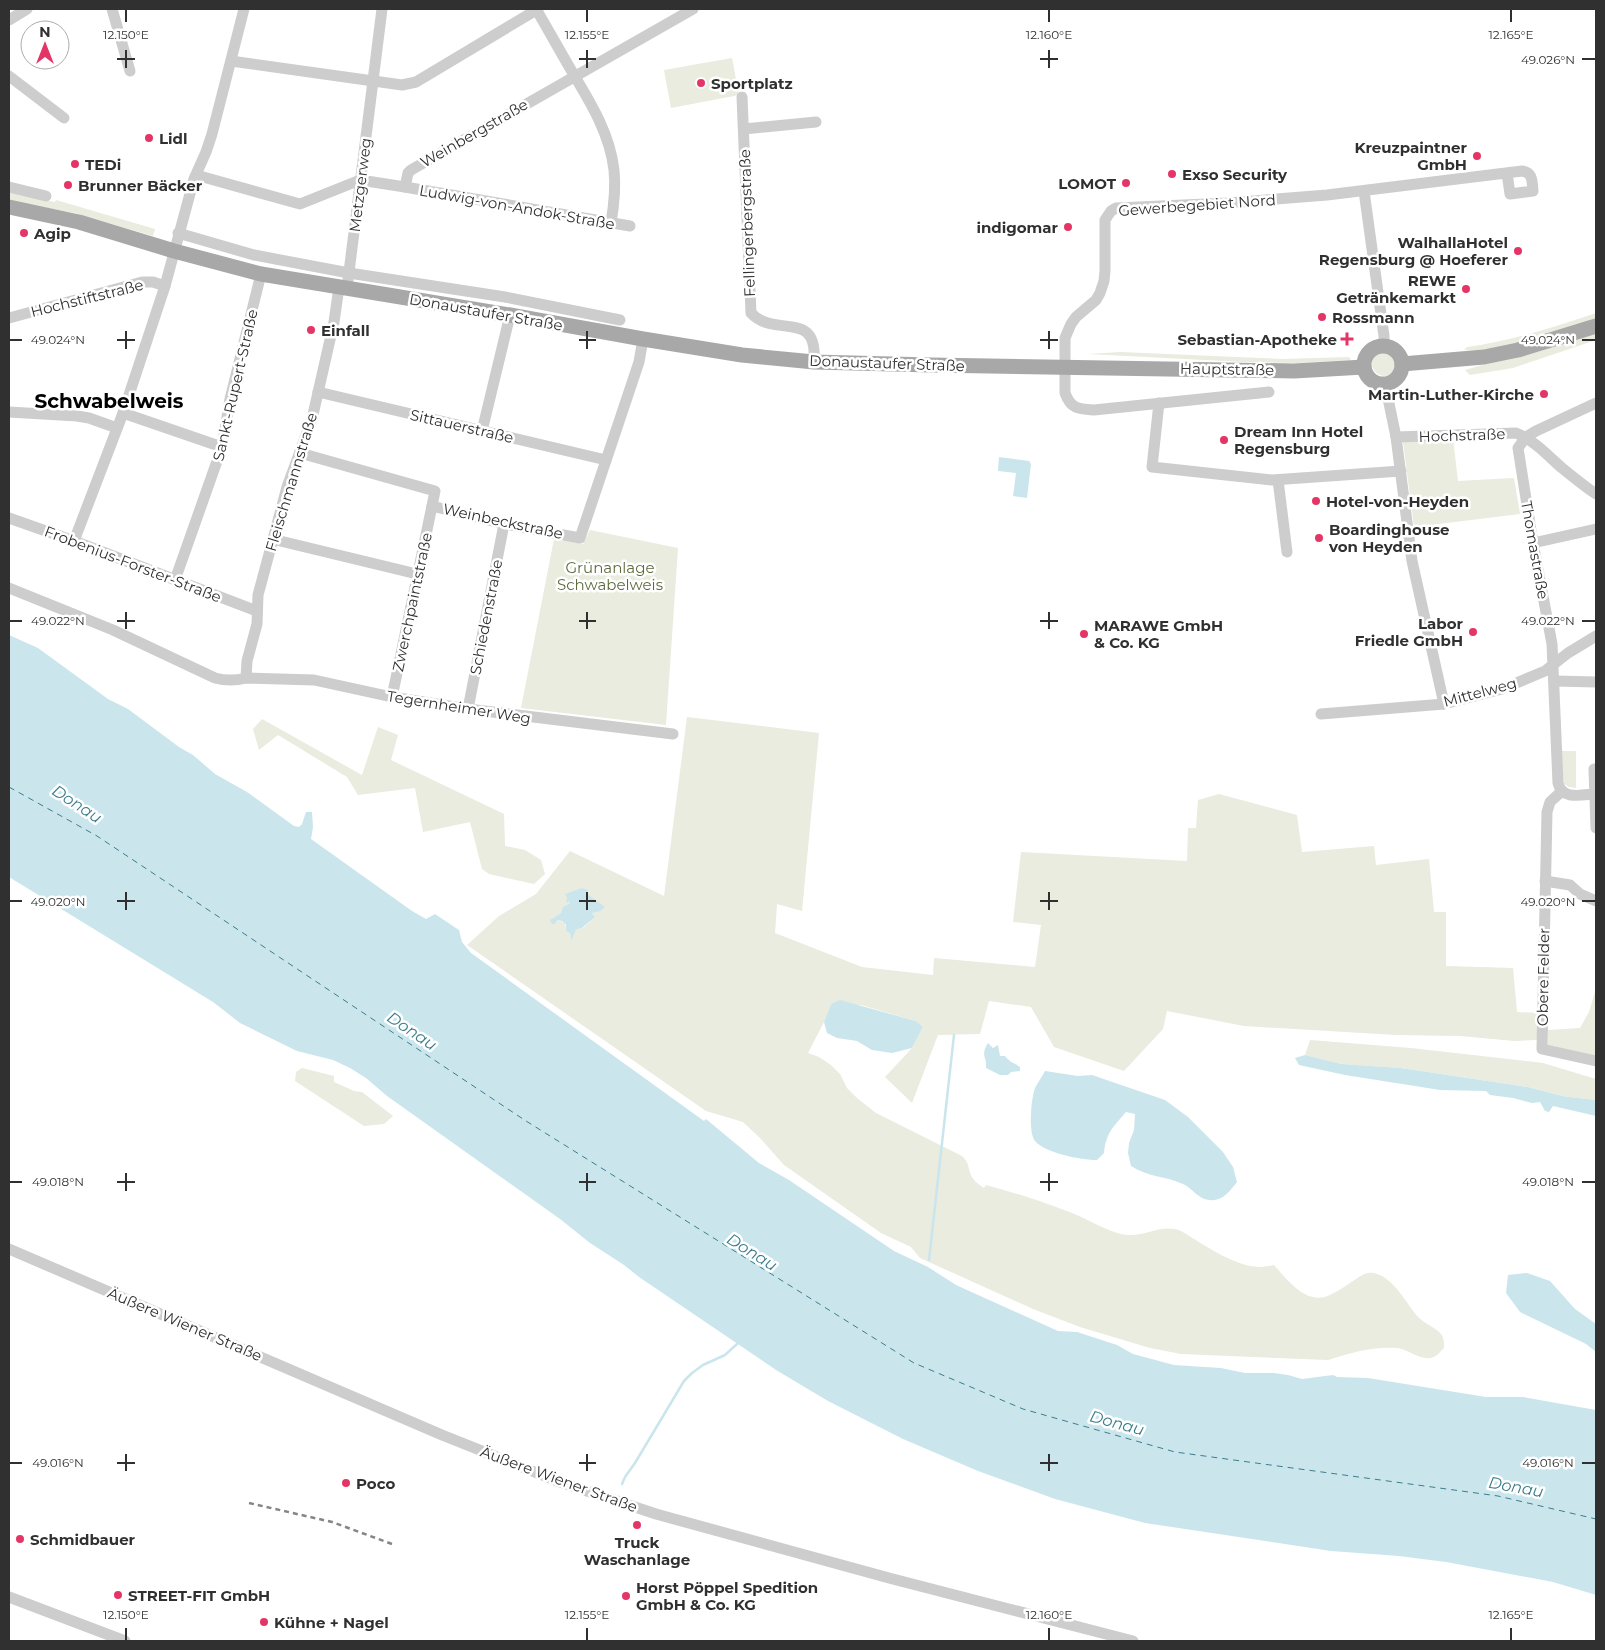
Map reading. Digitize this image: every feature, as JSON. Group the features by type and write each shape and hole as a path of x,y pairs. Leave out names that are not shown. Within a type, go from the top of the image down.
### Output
{"main road":[{"name":"Donaustaufer Straße","path":"9,207 79,222 174,251 261,274 345,283 510,315 742,355 814,362 1091,367"},
{"path":"1402,364 1484,357 1518,350 1596,326"},
{"path":"1384,346 1394,350 1401,359 1402,364 1399,375 1391,382 1379,384 1369,378 1364,367 1364,361 1372,350 1384,346"},
{"name":"Hauptstraße","path":"1091,367 1294,370 1364,367"}],"street":[{"path":"9,20 26,9"},
{"path":"112,9 130,71"},
{"path":"74,541 123,413 164,286 196,175 212,134 244,9"},
{"name":"Metzgerweg","path":"345,283 382,9"},
{"path":"231,61 402,85 416,82 536,9 601,122 612,156 615,188 611,223"},
{"name":"Weinbergstraße","path":"405,187 408,173 411,170 692,9"},
{"path":"9,76 64,118"},
{"name":"Fellingerbergstraße","path":"742,97 751,313 764,322 804,330 814,342 814,362"},
{"name":"Fellingerbergstraße","path":"744,130 816,122"},
{"name":"Gewerbegebiet Nord","path":"1065,367 1065,338 1071,324 1096,300 1104,281 1105,220 1111,210 1116,208 1228,203 1364,191 1507,173"},
{"path":"196,175 300,204 360,180 405,187"},
{"path":"9,187 46,196"},
{"name":"Ludwig-von-Andok-Straße","path":"405,187 630,226"},
{"path":"1364,191 1384,346"},
{"name":"Donaustaufer Straße","path":"178,233 345,283 513,298 620,320"},
{"name":"Sankt-Rupert-Straße","path":"175,580 222,447 230,399 261,274"},
{"name":"Hochstiftstraße","path":"9,318 142,282 153,282 164,286"},
{"name":"Fleischmannstraße","path":"246,678 247,662 256,629 258,595 272,539 287,487 312,418 345,283"},
{"path":"482,431 510,315"},
{"path":"606,460 640,362 643,339"},
{"path":"1065,367 1065,393 1068,401 1073,406 1081,409 1094,410 1269,392"},
{"path":"1385,384 1396,437 1412,561 1444,704"},
{"name":"Sittauerstraße","path":"318,392 606,460"},
{"path":"1154,403 1152,467 1278,480 1401,471"},
{"path":"1526,437 1596,403"},
{"path":"9,412 78,416 117,428"},
{"path":"123,413 222,447"},
{"name":"Hochstraße","path":"1396,437 1516,433 1526,437 1596,494"},
{"name":"Thomastraße","path":"1526,437 1518,448 1554,665"},
{"name":"Weinbeckstraße","path":"300,453 435,491 432,506 504,524 580,538 606,460"},
{"path":"1278,480 1287,552"},
{"name":"Zwerchpaintstraße","path":"392,697 432,506"},
{"name":"Frobenius-Forster-Straße","path":"9,518 257,611"},
{"name":"Schiedenstraße","path":"468,710 504,524"},
{"path":"1533,543 1596,529"},
{"path":"272,539 417,574"},
{"name":"Tegernheimer Weg","path":"9,588 114,630 225,681 237,681 246,678 314,680 392,697 468,710 673,734"},
{"name":"Mittelweg","path":"1321,714 1444,704 1502,689 1545,672 1596,636"},
{"path":"1554,665 1558,783 1562,791 1572,796 1594,794"},
{"path":"1555,681 1596,682"},
{"path":"1596,768 1594,769 1596,828"},
{"name":"Obere Felder","path":"1562,791 1548,806 1542,1049 1596,1061"},
{"path":"1545,881 1570,885 1580,894 1596,901"},
{"name":"Äußere Wiener Straße","path":"9,1249 442,1435 557,1481 674,1519 889,1578 1134,1641"},
{"path":"9,1598 125,1641"}],"green space":[{"name":"Sportplatz","path":"732,58 739,95 671,108 664,70"},
{"path":"9,192 55,202 56,200 155,229 153,236 75,213 9,201"},
{"path":"1596,313 1596,320 1531,341 1498,348 1464,350 1467,347 1516,337"},
{"path":"1596,332 1596,340 1513,368 1470,375 1465,370"},
{"path":"1385,350 1394,354 1398,363 1394,372 1385,376 1376,372 1372,363 1376,354"},
{"path":"1120,352 1281,359 1349,357 1351,360 1298,363 1244,362 1088,354"},
{"path":"1453,439 1458,481 1514,478 1520,514 1414,527 1403,442"},
{"name":"Grünanlage Schwabelweis","path":"590,530 678,548 666,725 521,708 554,539 583,544"},
{"path":"687,717 819,733 802,911 777,904 775,933 862,967 933,975 934,958 1035,967 1041,925 1013,922 1021,852 1187,861 1188,828 1196,828 1198,800 1219,794 1297,815 1302,852 1374,846 1376,865 1429,859 1434,912 1446,912 1446,966 1513,968 1517,1012 1538,1013 1537,1040 1515,1041 1460,1036 1396,1035 1244,1026 1167,1011 1163,1029 1124,1071 1054,1047 1031,1007 989,1001 980,1034 938,1035 912,1103 885,1077 912,1048 923,1027 916,1021 861,1005 831,1004 808,1053 819,1057 831,1065 840,1074 847,1088 876,1113 962,1156 968,1164 973,1179 984,1188 986,1185 1071,1212 1117,1233 1135,1235 1165,1229 1181,1231 1218,1254 1239,1263 1259,1267 1274,1265 1299,1290 1306,1295 1314,1297 1322,1298 1330,1295 1362,1275 1374,1273 1388,1280 1400,1292 1419,1318 1441,1334 1444,1348 1435,1357 1431,1358 1418,1356 1397,1348 1379,1348 1328,1360 1181,1354 1150,1348 1080,1327 1033,1309 920,1258 911,1247 881,1233 784,1165 743,1122 706,1111 467,945 499,916 536,894 570,851 664,896","holes":["581,888 589,891 586,893 599,903 592,913 595,917 583,928 576,930 571,940 570,933 566,930 564,923 553,918 568,906 570,901 566,894"]},
{"path":"262,719 362,775 378,727 398,735 391,760 504,814 505,846 525,850 541,860 545,874 534,884 489,874 482,869 470,822 423,832 415,788 358,795 347,777 278,735 259,750 253,729"},
{"path":"1560,751 1576,751 1576,788 1564,784"},
{"path":"1595,992 1596,1056 1548,1045 1548,1030 1580,1028 1589,1012"},
{"path":"1310,1040 1411,1048 1543,1063 1596,1079 1596,1100 1562,1096 1528,1087 1401,1068 1342,1064 1305,1055"},
{"path":"302,1068 334,1076 334,1082 354,1091 362,1092 393,1116 384,1124 364,1126 295,1081 296,1072"}],"water":[{"path":"999,457 1029,461 1031,464 1027,498 1013,496 1016,473 998,471"},
{"name":"Donau","path":"9,635 38,648 108,699 128,709 179,747 193,755 215,774 247,792 294,826 299,827 306,812 312,812 313,827 311,839 412,911 426,919 435,914 459,930 462,942 471,953 704,1121 706,1119 759,1163 789,1180 894,1251 928,1267 956,1285 1058,1331 1077,1332 1117,1345 1133,1354 1174,1365 1221,1368 1245,1373 1274,1373 1302,1379 1333,1375 1337,1377 1368,1378 1486,1397 1523,1397 1596,1410 1596,1595 1553,1582 1446,1562 1331,1551 1145,1523 1055,1499 978,1471 903,1439 828,1401 776,1370 590,1243 560,1219 387,1096 366,1078 333,1060 297,1051 240,1023 213,1002 9,877"},
{"path":"581,888 589,890 586,893 605,907 600,911 592,913 595,917 582,928 576,930 571,941 570,933 566,931 566,925 562,921 557,920 555,924 552,924 550,920 561,913 563,907 569,904 570,901 566,903 567,898 565,894"},
{"path":"840,1000 916,1021 923,1027 912,1048 892,1053 872,1050 857,1041 837,1038 827,1033 824,1022 831,1004"},
{"path":"988,1043 993,1048 998,1045 1000,1056 1005,1056 1020,1067 1020,1071 1011,1072 1008,1075 1000,1075 986,1068 984,1053"},
{"path":"1305,1055 1342,1064 1401,1068 1528,1087 1562,1096 1596,1100 1596,1116 1553,1106 1549,1112 1545,1111 1540,1102 1532,1103 1490,1095 1486,1091 1440,1090 1345,1075 1299,1065 1295,1058"},
{"path":"1045,1071 1078,1076 1092,1075 1165,1100 1188,1117 1223,1152 1233,1167 1237,1182 1222,1198 1209,1200 1202,1198 1183,1184 1137,1170 1131,1166 1128,1153 1129,1143 1134,1130 1135,1114 1126,1112 1111,1131 1106,1140 1104,1153 1097,1160 1064,1155 1040,1145 1035,1141 1031,1130 1031,1107 1035,1088"},
{"path":"1527,1273 1550,1281 1575,1309 1596,1324 1596,1352 1586,1344 1520,1312 1506,1293 1508,1275"}],"waterway":[{"path":"929,1260 954,1035"},
{"path":"622,1484 684,1381 703,1365 725,1355 737,1344"}],"ferry route":[{"path":"9,787 97,836 526,1121 914,1363 1023,1409 1175,1452 1498,1496 1596,1519"}],"railway":[{"path":"249,1503 332,1522 392,1544"}],"place":[{"name":"Sportplatz","path":"701,83"},
{"name":"Lidl","path":"149,138"},
{"name":"Kreuzpaintner GmbH","path":"1477,156"},
{"name":"TEDi","path":"75,164"},
{"name":"Exso Security","path":"1172,174"},
{"name":"LOMOT","path":"1126,183"},
{"name":"Brunner Bäcker","path":"68,185"},
{"name":"indigomar","path":"1068,227"},
{"name":"Agip","path":"24,233"},
{"name":"WalhallaHotel Regensburg @ Hoeferer","path":"1518,251"},
{"name":"REWE Getränkemarkt","path":"1466,289"},
{"name":"Rossmann","path":"1322,317"},
{"name":"Einfall","path":"311,330"},
{"name":"Sebastian-Apotheke","path":"1347,339"},
{"name":"Martin-Luther-Kirche","path":"1544,394"},
{"name":"Dream Inn Hotel Regensburg","path":"1224,440"},
{"name":"Hotel-von-Heyden","path":"1316,501"},
{"name":"Boardinghouse von Heyden","path":"1319,538"},
{"name":"Labor Friedle GmbH","path":"1473,632"},
{"name":"MARAWE GmbH & Co. KG","path":"1084,634"},
{"name":"Poco","path":"346,1483"},
{"name":"Truck Waschanlage","path":"637,1525"},
{"name":"Schmidbauer","path":"20,1539"},
{"name":"STREET-FIT GmbH","path":"118,1595"},
{"name":"Horst Pöppel Spedition GmbH & Co. KG","path":"626,1596"},
{"name":"Kühne + Nagel","path":"264,1622"}],"district":[{"name":"Schwabelweis","path":"109,401"}]}
